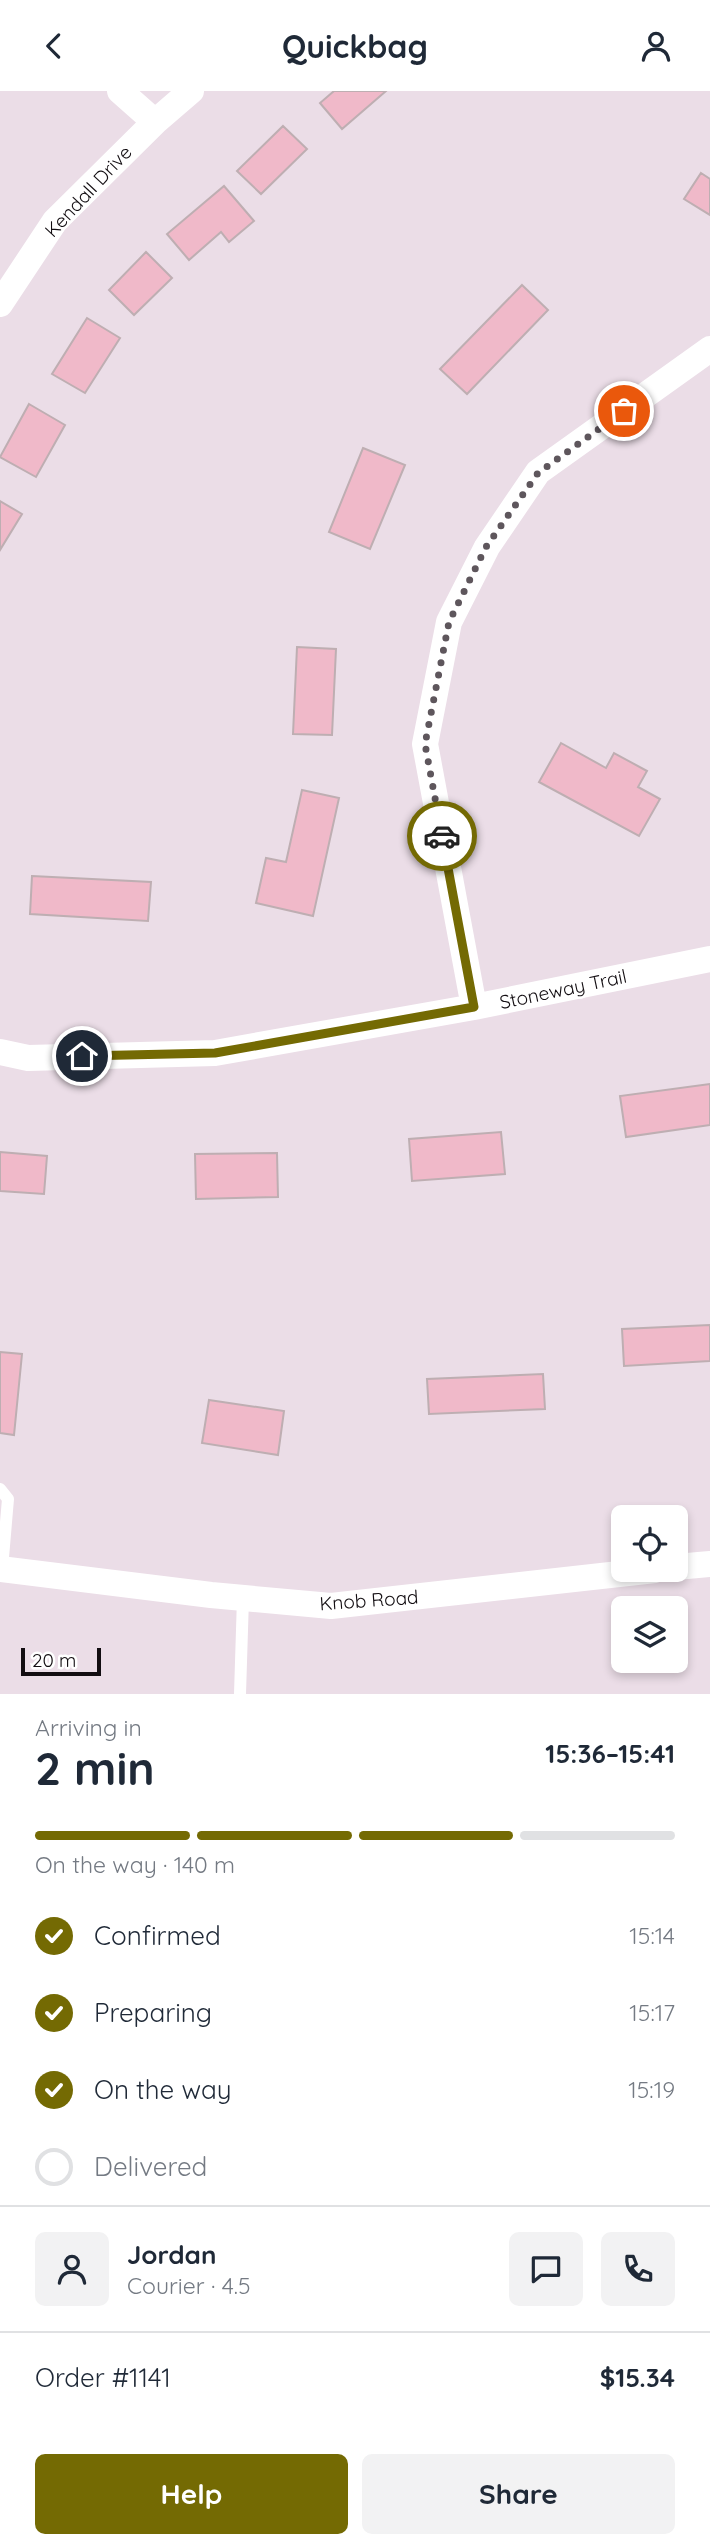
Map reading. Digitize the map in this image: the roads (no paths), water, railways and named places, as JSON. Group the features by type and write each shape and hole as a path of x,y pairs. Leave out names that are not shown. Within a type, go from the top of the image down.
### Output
{"street":[{"path":"120,91 155,122"},
{"name":"Kendall Drive","path":"0,304 55,221 155,122 191,91"},
{"path":"474,1007 425,744 449,622 486,547 538,473 710,349"},
{"name":"Stoneway Trail","path":"0,1052 28,1058 215,1053 474,1007 710,959"},
{"path":"688,1566 710,1564"},
{"name":"Knob Road","path":"1,1569 331,1606 611,1575"}],"lane":[{"path":"0,1489 8,1499 1,1569"},
{"path":"240,1694 243,1598"}]}
